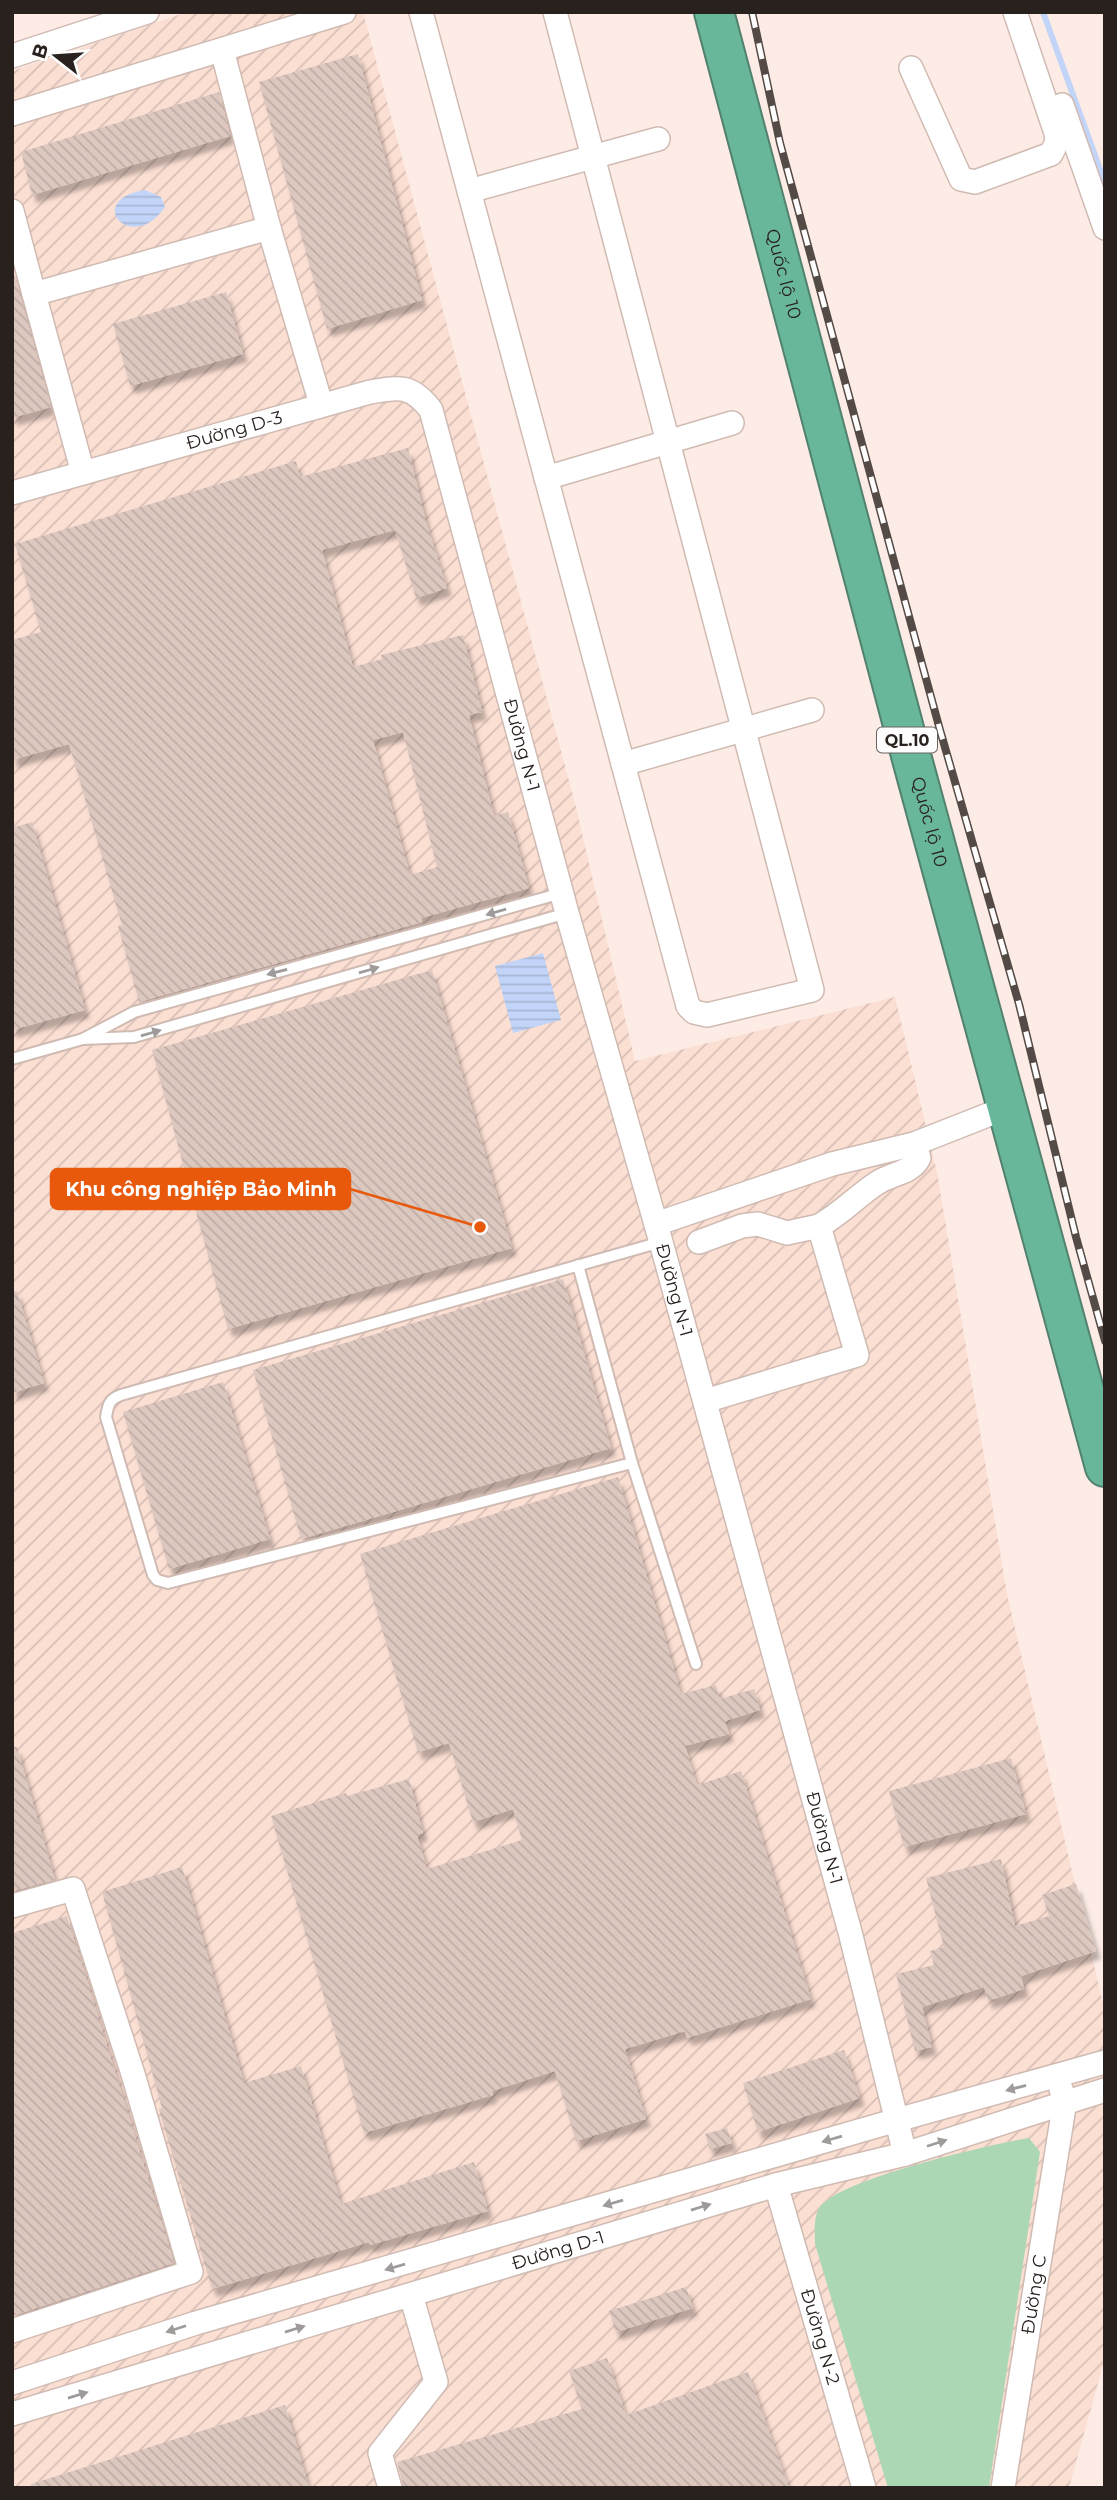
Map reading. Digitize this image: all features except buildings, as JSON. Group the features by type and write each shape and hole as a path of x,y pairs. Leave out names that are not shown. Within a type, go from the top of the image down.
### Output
{"highway":[{"name":"Quốc lộ 10","path":"714,12 912,759 1105,1467"}],"street":[{"path":"12,56 147,12"},
{"path":"12,114 344,12"},
{"path":"421,12 691,1010 707,1015 812,990 555,12"},
{"path":"911,68 961,179 975,182 1051,154 1057,142 1056,133 1015,12"},
{"path":"1026,12 1105,228"},
{"path":"222,50 269,228 321,404"},
{"path":"469,191 658,139"},
{"path":"12,211 83,473"},
{"path":"34,294 269,228"},
{"name":"Đường D-3","path":"12,493 370,392 404,388 421,398 431,410 436,431"},
{"path":"546,478 732,423"},
{"name":"Đường N-1","path":"436,431 846,1918 905,2154"},
{"path":"623,764 812,710"},
{"path":"659,1233 832,1164 914,1144 1008,1107"},
{"path":"699,1242 758,1224 787,1233 819,1226 840,1214 877,1182 914,1166 919,1158 914,1144"},
{"path":"705,1401 857,1355 819,1226"},
{"path":"12,1906 73,1889 133,2074 191,2272 12,2331"},
{"name":"Đường D-1","path":"12,2383 196,2323 1105,2062"},
{"path":"1057,2076 1065,2101"},
{"name":"Đường D-1","path":"12,2414 776,2185 905,2154 1105,2090"},
{"name":"Đường C","path":"1003,2488 1065,2101"},
{"name":"Đường N-2","path":"776,2185 864,2488"},
{"path":"390,2488 380,2453 436,2382 411,2295"}],"lane":[{"path":"83,1039 134,1037 564,903"},
{"path":"12,1059 83,1039 134,1012 564,903"},
{"path":"632,1463 168,1583 157,1580 153,1575 106,1417 108,1405 113,1398 121,1395 578,1265 659,1233"},
{"path":"578,1265 632,1463 696,1664"}],"shaded area":[{"path":"187,12 363,12 575,803 635,1061 895,997 937,1172 1007,1594 1105,2012 1105,2358 1069,2488 12,2488 12,71"}],"green space":[{"path":"1029,2138 1040,2152 989,2488 888,2488 815,2244 816,2215 820,2207 833,2196 885,2174 983,2147"}],"water":[{"path":"145,190 161,197 165,207 152,221 139,226 128,226 119,221 115,213 117,204 126,196"},
{"path":"543,953 561,1020 513,1033 495,966"}],"waterway":[{"path":"1043,12 1105,183"}],"railway":[{"path":"752,12 780,143 940,730 1019,1004 1076,1237 1105,1341"}],"place":[{"name":"Khu công nghiệp Bảo Minh","path":"480,1227"}]}
